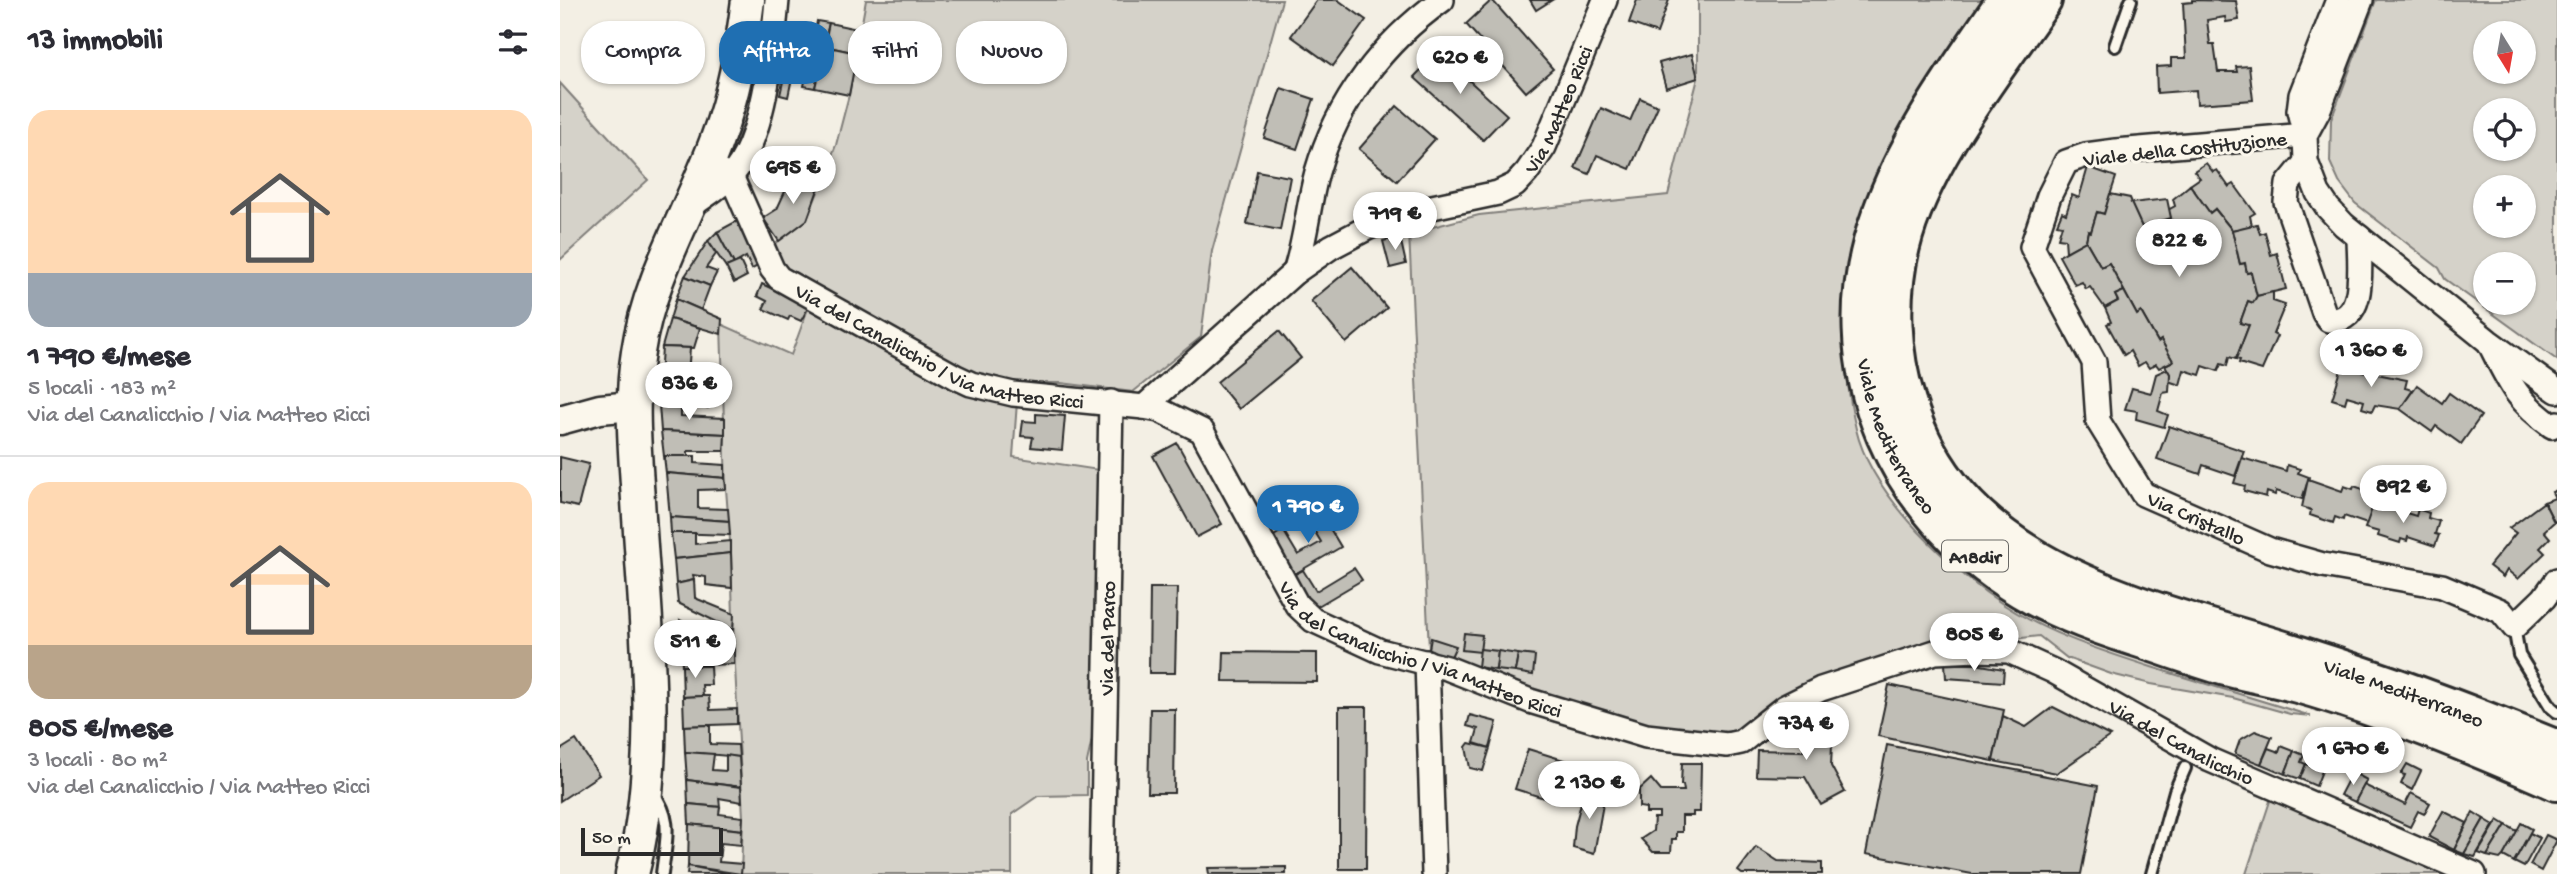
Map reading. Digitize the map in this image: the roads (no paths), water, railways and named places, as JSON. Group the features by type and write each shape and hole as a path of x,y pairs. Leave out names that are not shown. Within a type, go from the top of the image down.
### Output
{"highway":[{"name":"Viale Mediterraneo","path":"2007,0 1915,140 1879,220 1868,268 1863,320 1866,366 1885,436 1917,493 1955,539 1981,562 2036,597 2094,622 2227,666 2297,683 2362,704 2489,751 2557,781"},
{"name":"Viale Mediterraneo","path":"2042,0 1965,110 1932,169 1900,245 1893,287 1893,336 1898,377 1911,419 1928,454 1949,486 1983,523 2052,571 2112,597 2420,695 2557,750"},
{"path":"2489,751 2557,797"}],"main road":[{"path":"632,874 648,786 650,714 633,406 638,352 647,306 675,233 687,209 719,171 718,137 732,88 748,0"}],"street":[{"path":"719,171 747,150 760,113 773,46 777,0"},
{"path":"1295,272 1303,247 1317,172 1343,107 1352,92 1398,37 1420,15 1442,0"},
{"name":"Via Matteo Ricci","path":"1144,407 1295,272 1331,247 1404,213 1498,193 1515,185 1527,173 1544,146 1605,0"},
{"name":"Viale della Costituzione","path":"2337,0 2301,95 2299,111 2305,135 2306,162 2318,192 2344,225 2488,341 2557,391"},
{"name":"Viale della Costituzione","path":"2305,135 2318,111 2361,0"},
{"name":"Viale della Costituzione","path":"2066,162 2086,155 2116,151 2305,135"},
{"name":"Via Cristallo","path":"2066,162 2049,196 2032,247 2094,362 2098,421 2143,494 2270,550 2323,565 2442,586 2501,611 2514,627"},
{"path":"2306,162 2288,184 2287,202 2324,313 2329,320 2339,321 2356,307 2359,237"},
{"name":"Via del Canalicchio / Via Matteo Ricci","path":"719,171 779,278 971,384 1013,394 1111,402 1159,410 1202,431 1297,605 1313,620 1380,651 1427,662 1530,701 1646,736 1734,744 1741,742 1785,707 1821,690 1935,652 2008,651"},
{"path":"2488,341 2512,387 2529,410 2552,426 2557,423"},
{"name":"Via del Parco","path":"1102,874 1111,402"},
{"path":"560,420 600,409 633,406"},
{"path":"2514,627 2544,598 2557,580"},
{"name":"Via del Canalicchio","path":"2008,651 2053,671 2210,760 2474,874"},
{"path":"1427,662 1434,874"}],"lane":[{"path":"2115,46 2131,0"},
{"path":"2514,627 2519,654 2550,707 2557,712"},
{"path":"2152,874 2175,791 2185,768"},
{"path":"648,786 668,818 662,874"}]}
